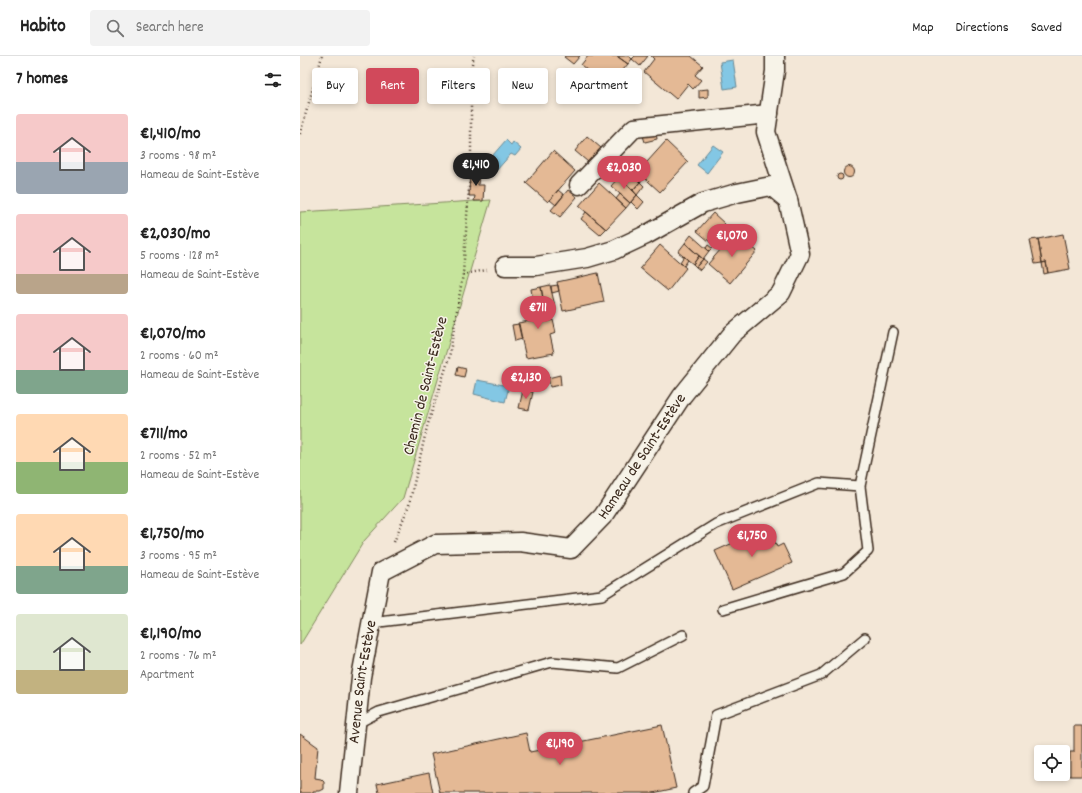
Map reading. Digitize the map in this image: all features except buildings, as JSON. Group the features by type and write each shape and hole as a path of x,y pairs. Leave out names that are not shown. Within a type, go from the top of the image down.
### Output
{"street":[{"name":"Hameau de Saint-Estève","path":"381,572 435,544 520,542 571,549 603,516 682,396 732,334 781,293 800,254 788,200 766,132 775,71 775,56"},
{"path":"579,185 634,128 769,114"},
{"path":"505,266 536,266 587,258 607,252 646,235 703,203 737,193 771,186 788,200"},
{"name":"Avenue Saint-Estève","path":"350,793 361,677 381,572"}],"lane":[{"path":"723,609 844,573 868,551 860,486 893,332"},
{"path":"371,623 602,594 716,524 819,483 860,486"},
{"path":"356,724 379,712 552,662 618,668 683,635"},
{"path":"692,793 703,786 716,715 821,675 865,638"}],"path":[{"path":"300,134 322,56"},
{"name":"Chemin de Saint-Estève","path":"393,544 409,505 427,427 449,358 463,274 471,159 471,68 474,56"}],"green space":[{"path":"491,200 403,498 364,541 300,645 300,212"}],"water":[{"path":"733,60 737,87 724,89 720,62"},
{"path":"506,140 511,145 513,142 521,149 515,156 511,154 496,171 486,163"},
{"path":"713,145 723,152 707,173 697,165"},
{"path":"477,380 509,386 505,402 474,394"}]}
